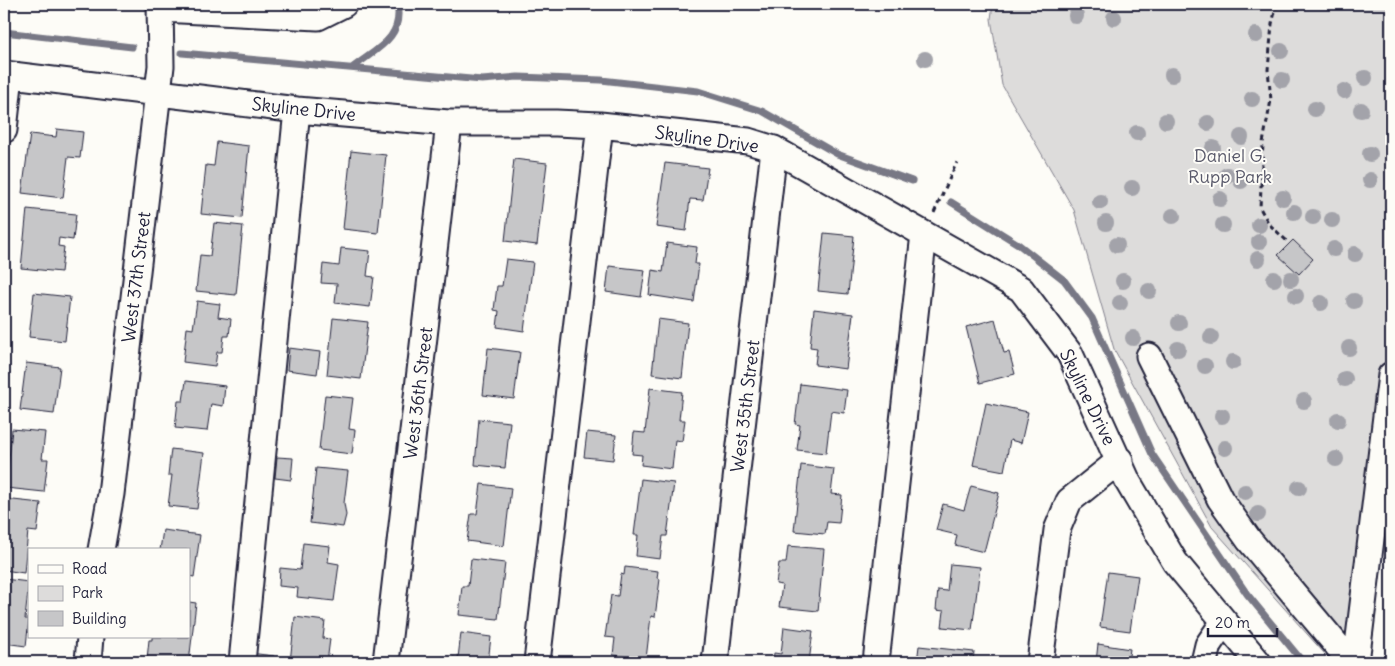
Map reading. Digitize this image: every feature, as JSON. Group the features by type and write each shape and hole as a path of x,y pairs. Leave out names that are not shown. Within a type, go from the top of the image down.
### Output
{"street":[{"path":"161,12 318,17 344,4"},
{"name":"West 37th Street","path":"101,548 112,489 161,66 161,12"},
{"path":"4,130 7,75"},
{"name":"Skyline Drive","path":"7,75 297,110 449,123 600,125 748,142 774,150 1021,289 1070,354 1120,460 1128,482 1175,562 1223,623 1258,662"},
{"path":"242,662 297,110"},
{"name":"West 36th Street","path":"386,662 449,123"},
{"path":"537,662 600,125"},
{"name":"West 35th Street","path":"715,662 774,150"},
{"path":"876,662 924,234"},
{"path":"1149,356 1220,500 1249,540 1351,662"},
{"path":"1356,662 1391,375"},
{"path":"1040,662 1056,530 1069,501 1120,460"},
{"path":"1204,662 1208,645 1223,623"},
{"path":"88,662 90,638"}],"path":[{"path":"1277,4 1272,24 1268,70 1271,100 1263,143 1260,208 1268,224 1289,243"},
{"path":"924,234 957,162"}],"green space":[{"name":"Daniel G. Rupp Park","path":"993,4 1391,4 1391,394 1359,662 1332,662 1212,527 1114,349 1074,210 1002,85 991,19"}],"building":[{"path":"57,129 83,132 80,158 68,157 63,198 22,193 30,134 56,137"},
{"path":"217,142 249,146 242,218 201,214 206,165 214,166"},
{"path":"351,151 386,155 378,233 343,229"},
{"path":"514,159 547,163 537,245 505,241"},
{"path":"665,163 708,168 703,200 690,199 686,231 656,227"},
{"path":"27,209 76,214 73,240 59,238 58,246 64,247 61,272 21,268"},
{"path":"214,223 243,226 236,295 196,291 200,255 210,256"},
{"path":"824,233 854,236 848,294 818,291"},
{"path":"1293,240 1313,259 1299,274 1278,255"},
{"path":"667,243 697,247 695,264 699,264 694,302 649,295 652,270 663,272"},
{"path":"341,248 370,251 367,276 374,277 370,307 335,303 337,284 321,283 323,264 339,266"},
{"path":"506,259 533,262 524,331 497,327 499,311 494,310 497,286 502,286"},
{"path":"609,266 645,270 641,297 606,292"},
{"path":"34,293 70,297 65,341 29,337"},
{"path":"197,301 220,304 218,317 231,319 229,336 224,336 222,352 217,352 215,366 183,362 187,328 193,329"},
{"path":"814,309 853,314 846,369 815,365 817,348 810,347"},
{"path":"333,318 368,322 361,379 327,375"},
{"path":"658,319 688,323 682,378 652,374"},
{"path":"995,319 1004,353 1009,352 1015,374 980,383 966,327"},
{"path":"289,348 320,352 317,374 287,370"},
{"path":"488,348 520,352 514,399 483,395"},
{"path":"26,363 60,367 54,414 20,410"},
{"path":"186,381 225,386 223,406 211,404 207,431 175,428 178,401 183,401"},
{"path":"800,384 847,390 844,413 831,411 826,453 797,450 800,425 795,424"},
{"path":"650,388 682,392 679,420 685,420 682,441 675,440 672,469 641,465 642,455 632,454 634,432 645,433"},
{"path":"325,395 353,398 349,429 355,430 352,454 319,450"},
{"path":"986,403 1028,412 1021,443 1010,440 1004,471 973,465"},
{"path":"479,419 510,422 505,468 475,465"},
{"path":"12,429 45,432 42,459 48,459 44,492 6,488"},
{"path":"587,432 616,435 613,460 584,457"},
{"path":"171,449 204,453 197,509 168,506 172,475 168,475"},
{"path":"277,457 293,458 291,480 275,478"},
{"path":"801,465 834,469 831,494 842,495 839,523 827,522 825,534 794,531"},
{"path":"316,468 348,471 344,503 346,515 343,527 310,523"},
{"path":"641,479 674,483 667,536 663,536 660,559 636,556 638,535 634,535"},
{"path":"481,484 511,488 504,546 467,541 471,514 477,514"},
{"path":"971,486 999,493 984,552 955,545 957,535 936,530 943,504 964,510"},
{"path":"4,499 41,503 37,532 28,531 24,573 4,570"},
{"path":"163,530 200,535 194,577 190,576 190,548 160,548"},
{"path":"303,543 330,546 328,562 339,564 334,601 297,597 298,588 279,586 280,568 300,570"},
{"path":"788,546 824,549 818,611 779,607 782,585 776,584 779,563 786,563"},
{"path":"471,559 505,563 498,619 459,615 462,586 468,586"},
{"path":"950,564 980,567 972,630 942,627 944,611 936,610 938,590 947,591"},
{"path":"625,567 658,571 657,578 660,579 655,617 651,616 646,659 613,655 615,638 605,637 611,595 618,596 621,574 624,575"},
{"path":"1108,572 1138,576 1130,631 1100,627"},
{"path":"4,579 28,582 25,619 28,619 26,646 4,643"},
{"path":"190,602 196,603 189,662 147,659 149,640 152,640 152,638 190,638"},
{"path":"295,617 325,621 323,638 330,639 327,662 290,662"},
{"path":"784,627 813,631 809,662 773,662 774,653 781,654"},
{"path":"461,633 491,637 488,662 452,662 453,657 458,658"},
{"path":"1098,644 1130,649 1128,662 1096,662"},
{"path":"919,646 974,652 973,662 917,662"},
{"path":"250,653 274,656 273,662 249,662"},
{"path":"4,657 22,659 22,662 4,662"}],"waterway":[{"path":"352,68 379,48 392,34 398,16 397,4"},
{"path":"4,32 132,47"},
{"path":"182,53 482,80 518,77 601,80 698,91 762,111 837,154 912,181"},
{"path":"951,202 1018,244 1064,280 1092,318 1152,454 1247,594 1303,662"}]}
